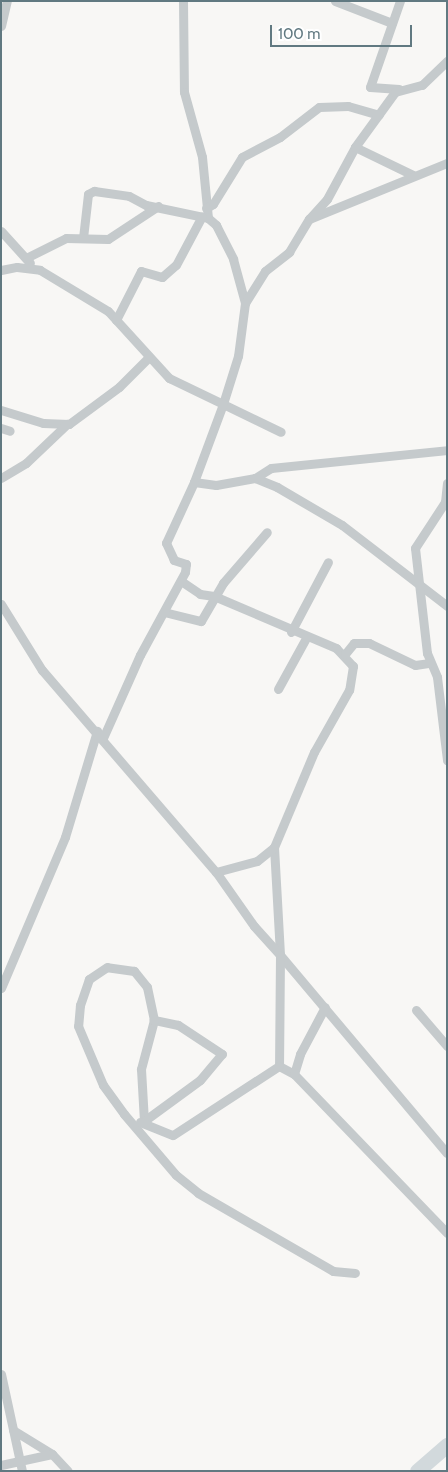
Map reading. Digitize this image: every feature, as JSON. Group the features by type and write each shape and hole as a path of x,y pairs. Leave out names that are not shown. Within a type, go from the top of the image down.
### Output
{"highway":[{"path":"417,1471 447,1445"}],"street":[{"path":"1,26 7,1"},
{"path":"184,1 184,92 202,157 205,214"},
{"path":"335,1 392,23"},
{"path":"400,1 370,87 399,90 422,85 447,61"},
{"path":"245,302 266,271 289,252 309,219 327,199 355,147 399,90"},
{"path":"116,320 141,271 162,277 176,265 205,214 242,157 280,137 319,107 348,106 379,115"},
{"path":"355,147 413,175"},
{"path":"309,219 413,175 447,163"},
{"path":"83,238 88,194 94,191 129,196 158,206 205,214 216,225 230,252 245,302 238,356 223,404 194,482 166,543 174,560 186,564 181,581 140,655 103,738"},
{"path":"28,257 66,238 108,239 158,206"},
{"path":"1,231 28,257 32,268"},
{"path":"1,270 32,268 108,311 148,358 169,378 280,432"},
{"path":"1,478 26,463 67,424 119,387 148,358"},
{"path":"1,410 43,423 67,424"},
{"path":"194,482 216,485 255,478 271,468 447,450"},
{"path":"255,478 342,525 447,606"},
{"path":"446,756 436,677 430,663 414,548 445,502 447,483"},
{"path":"164,612 200,621 214,596 268,532"},
{"path":"291,632 328,562"},
{"path":"181,581 200,594 214,596 291,632 345,654 353,666 348,690 310,759 274,847 280,955 278,1066"},
{"path":"1,604 42,670 103,738 165,816 216,872 254,926 325,1007 447,1153"},
{"path":"278,690 306,638"},
{"path":"345,654 354,643 369,643 416,665 430,663"},
{"path":"1,988 65,837 97,731"},
{"path":"216,872 257,861 274,847"},
{"path":"144,1121 141,1069 154,1020 147,987 134,971 107,967 89,979 80,1005 78,1026 103,1085 134,1126 176,1175 198,1193 333,1271 355,1273"},
{"path":"294,1074 300,1054 325,1007"},
{"path":"416,1010 447,1046"},
{"path":"134,1126 144,1121 200,1080 222,1054 178,1025 154,1020"},
{"path":"278,1066 294,1074 447,1233"},
{"path":"144,1121 173,1135 278,1066"},
{"path":"1,1374 22,1471"},
{"path":"13,1430 52,1454 68,1471"},
{"path":"1,1465 19,1459 52,1454"}]}
